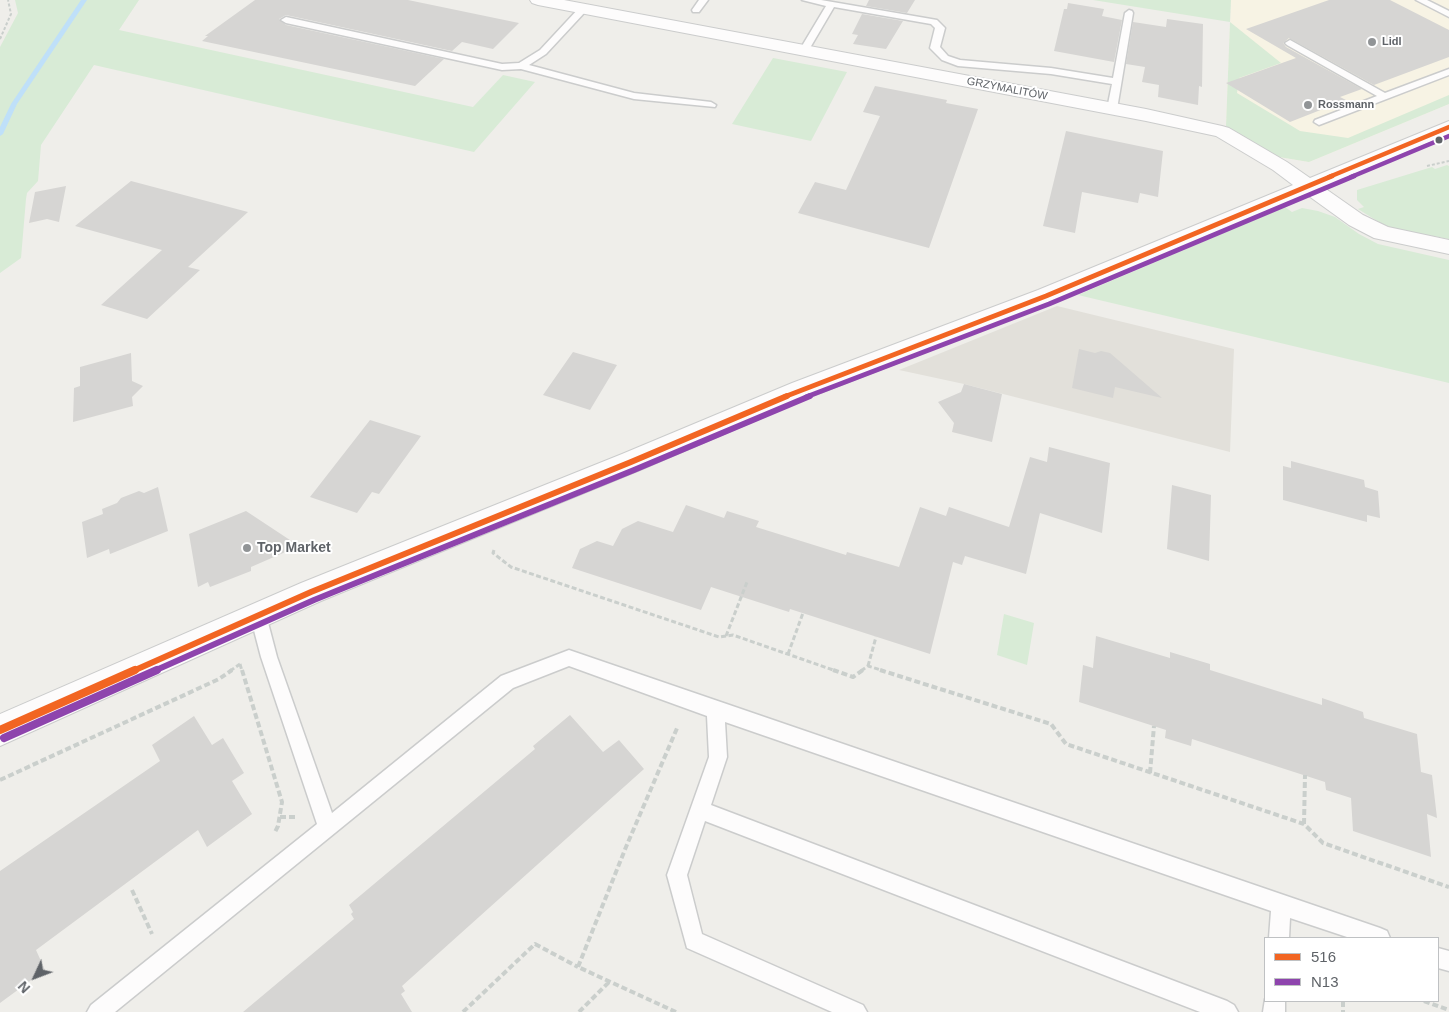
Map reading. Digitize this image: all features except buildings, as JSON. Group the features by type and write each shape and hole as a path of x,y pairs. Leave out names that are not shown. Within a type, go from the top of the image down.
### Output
{"street":[{"name":"GRZYMALITÓW","path":"538,0 1112,109 1222,132 1280,166 1349,216 1382,233 1449,247"},
{"path":"0,730 258,615 632,462 800,390 1046,296 1449,127"}],"lane":[{"path":"696,10 704,0"},
{"path":"806,0 934,22 940,28 935,48 945,58 958,63 1042,70 1117,82"},
{"path":"1420,0 1449,14"},
{"path":"804,51 831,4"},
{"path":"521,66 543,52 583,8"},
{"path":"1112,109 1129,13"},
{"path":"286,20 502,67 521,66 634,96 711,105"},
{"path":"1290,43 1385,97"},
{"path":"1320,122 1449,72"},
{"path":"258,615 268,652 328,828"},
{"path":"98,1012 507,682 569,658 1377,937"},
{"path":"715,710 718,757 677,875 694,941 856,1012"},
{"path":"700,810 1227,1012"},
{"path":"1279,937 1281,905"}],"path":[{"path":"0,39 11,14 8,0"},
{"path":"494,546 493,553 511,567 719,638 733,635 853,677 868,666 876,637"},
{"path":"726,636 747,582"},
{"path":"788,654 803,613"},
{"path":"0,780 219,680 246,660 268,652"},
{"path":"240,664 282,802 278,826 270,840"},
{"path":"868,666 1051,724 1066,744 1304,824 1323,842 1449,887"},
{"path":"578,967 626,847 682,717"},
{"path":"1150,773 1154,726"},
{"path":"1304,824 1305,775"},
{"path":"132,890 152,935"},
{"path":"146,939 160,929"},
{"path":"463,1012 535,944 578,967 676,1012"},
{"path":"579,1012 610,981"},
{"path":"1427,1002 1449,1010"}],"shaded area":[{"path":"1231,0 1449,0 1449,104 1309,162 1279,157 1226,126"},
{"path":"1057,306 1234,349 1230,452 964,384 899,370"}],"green space":[{"path":"15,0 139,0 119,30 473,107 503,75 535,82 474,152 94,65 41,145 38,181 27,193 21,258 0,273 0,47 18,13"},
{"path":"1093,0 1231,0 1230,22"},
{"path":"1230,22 1281,63 1239,78 1237,93 1300,131 1348,138 1449,95 1449,104 1309,162 1279,157 1226,126"},
{"path":"773,58 847,72 811,141 732,124"},
{"path":"1449,166 1449,239 1394,229 1358,209 1364,207 1357,200 1357,190 1432,167 1435,169"},
{"path":"1285,207 1292,212 1302,208 1335,217 1359,234 1378,244 1449,260 1449,383 1078,295"},
{"path":"1004,614 1034,623 1027,665 997,655"}],"waterway":[{"path":"0,134 14,104 84,0"}],"transit line":[{"name":"516","path":"0,730 311,592 631,462 801,390 1046,296 1449,127"},
{"name":"N13","path":"4,738 314,600 634,470 804,398 1049,304 1449,136"}],"place":[{"name":"Lidl","path":"1372,42"},
{"name":"Rossmann","path":"1308,105"},
{"name":"Top Market","path":"247,548"}]}
